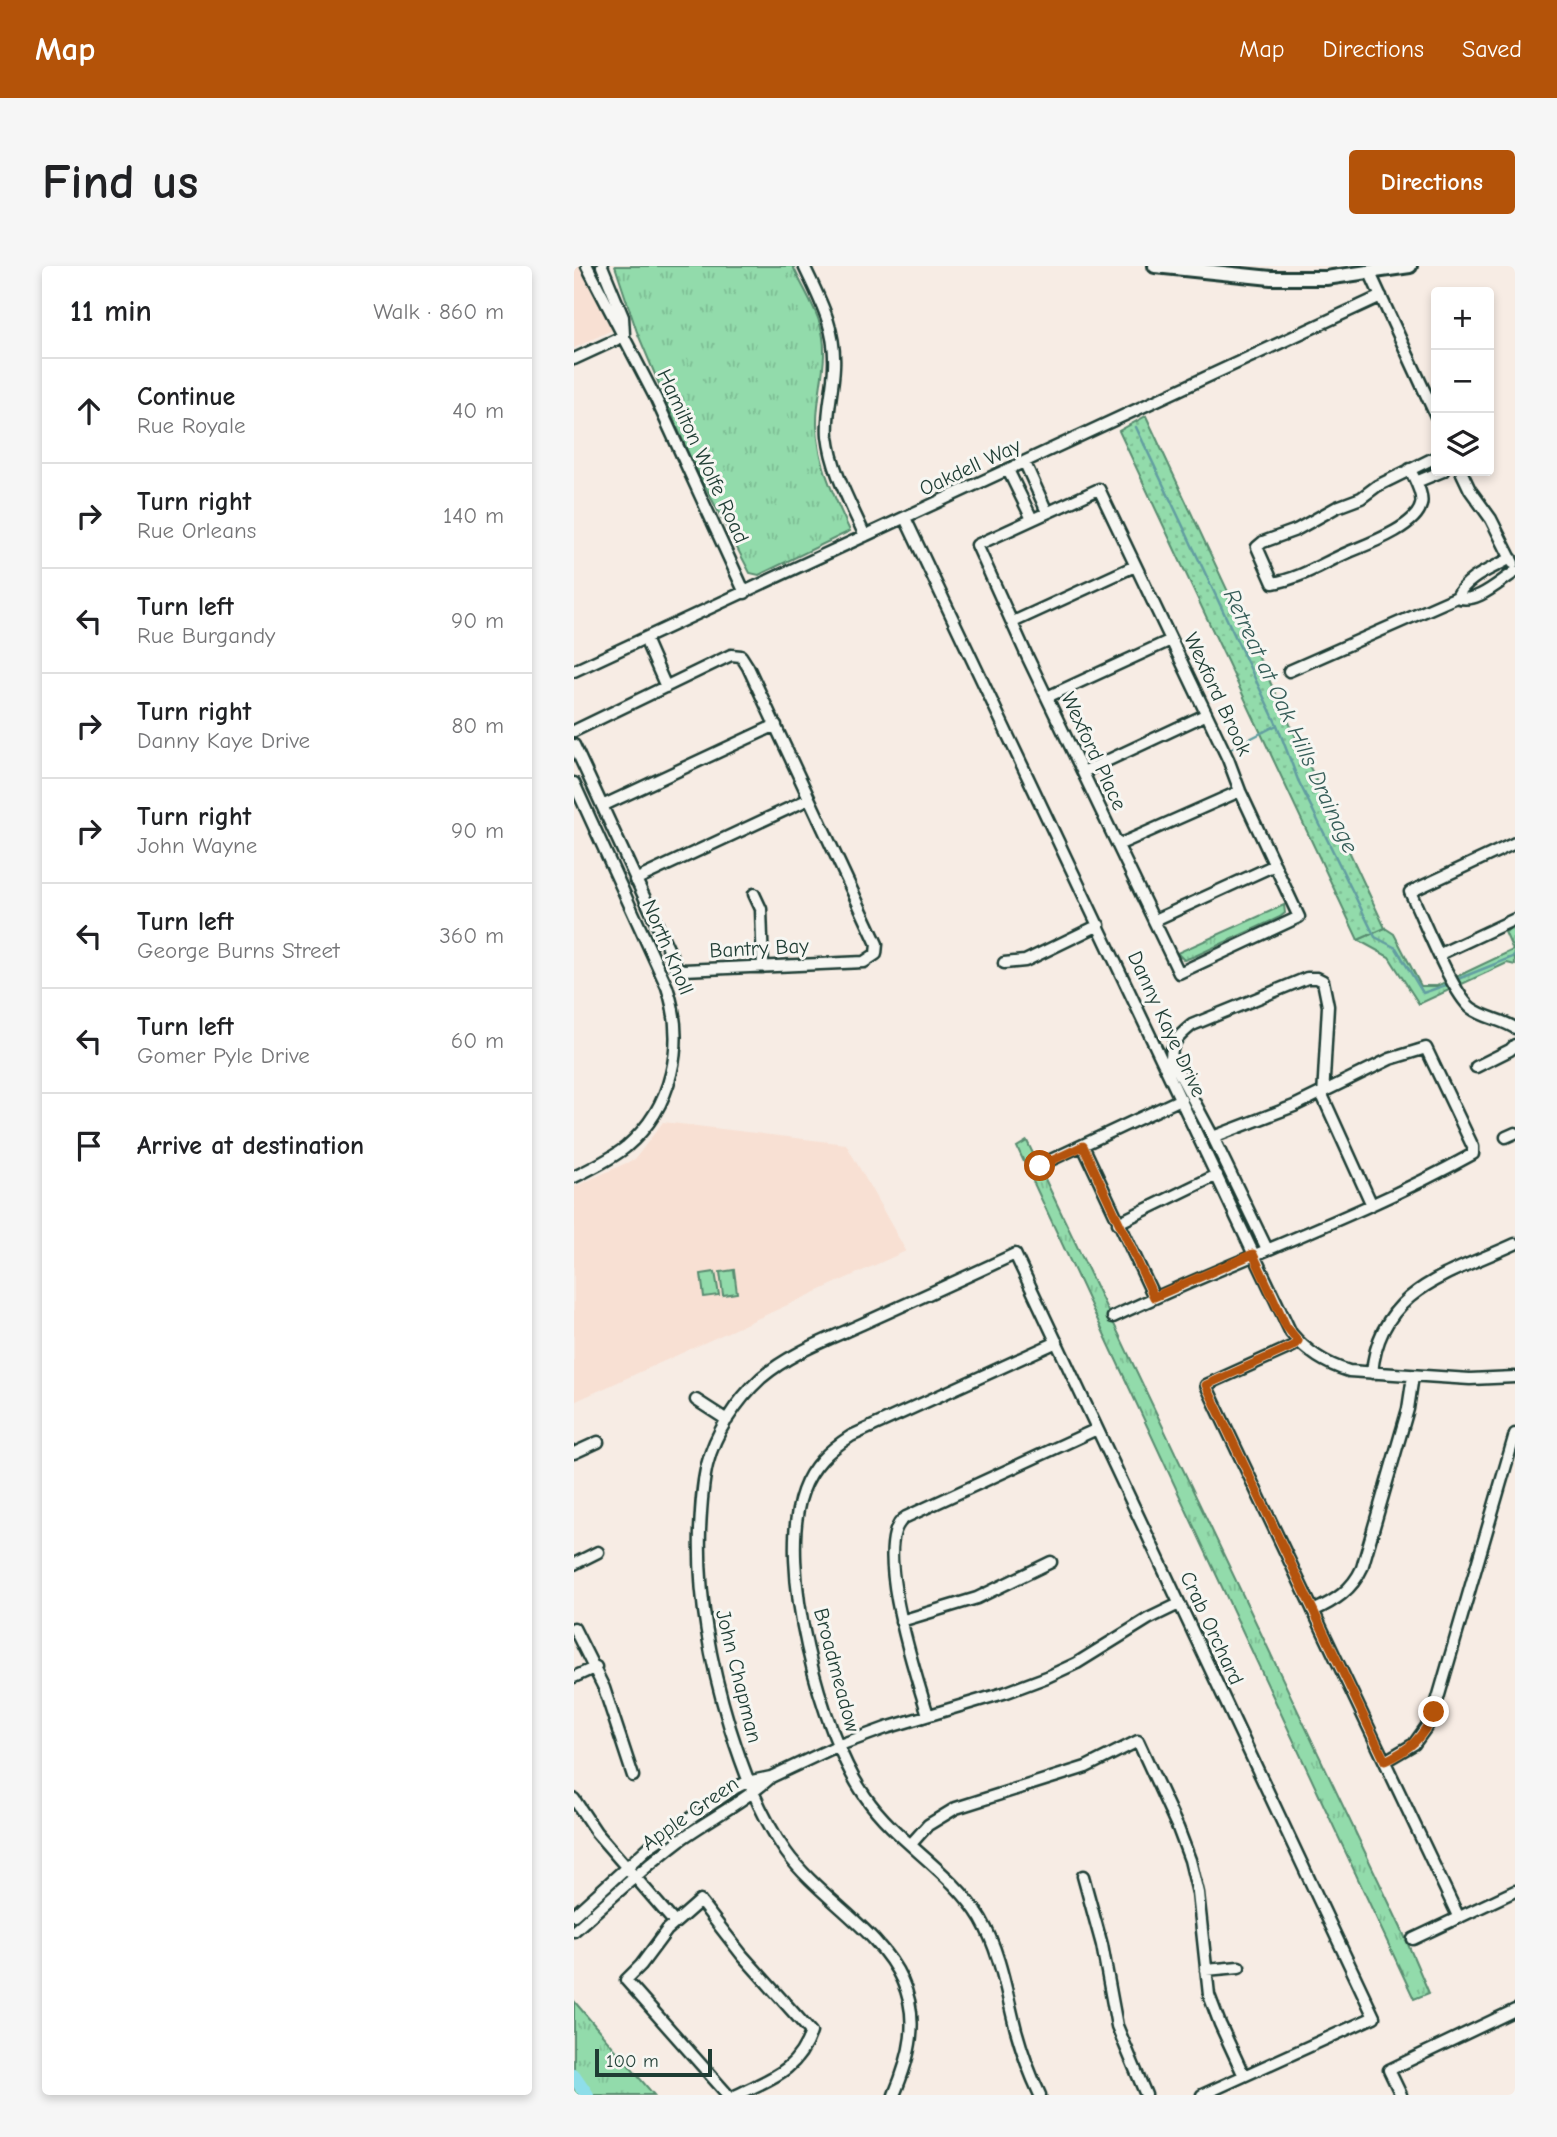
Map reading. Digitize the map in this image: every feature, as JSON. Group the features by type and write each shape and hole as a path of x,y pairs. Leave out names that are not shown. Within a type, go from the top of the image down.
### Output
{"main road":[{"path":"1156,266 1271,272 1326,278 1410,266"}],"street":[{"name":"Hamilton Wolfe Road","path":"587,266 676,440 745,593"},
{"name":"Hamilton Wolfe Road","path":"602,266 623,317 624,336"},
{"path":"804,266 826,312 833,341 834,371 827,421 831,455 865,536"},
{"path":"1370,273 1435,413"},
{"name":"Oakdell Way","path":"574,671 1381,296"},
{"path":"574,359 624,336"},
{"path":"1008,470 1032,519 1047,512 1025,463"},
{"path":"1410,469 1422,501 1420,509 1402,526 1387,537 1349,552 1311,572 1273,583 1257,547 1263,542 1296,530 1337,506 1361,498 1377,486 1410,469 1431,467"},
{"path":"1416,482 1431,471"},
{"path":"1290,671 1457,597 1461,588 1469,582 1513,563 1491,519 1463,476"},
{"name":"Wexford Brook","path":"1047,512 1099,489 1228,759 1240,791 1299,917 1179,973"},
{"path":"1022,499 1038,492"},
{"name":"Danny Kaye Drive","path":"905,518 1202,1143 1283,1320 1298,1341 1313,1355 1349,1371 1470,1379 1515,1377"},
{"name":"Wexford Place","path":"1032,519 977,545 1179,973"},
{"path":"1013,622 1135,566"},
{"path":"1457,597 1462,600 1475,597 1515,572"},
{"path":"645,639 666,687"},
{"path":"1047,697 1171,640"},
{"path":"574,731 731,655 741,656 809,799 635,880"},
{"path":"1083,772 1205,715"},
{"path":"602,806 776,725"},
{"name":"Bantry Bay","path":"574,745 677,968 684,970 864,962 876,954 877,944 809,799"},
{"name":"North Knoll","path":"574,783 663,976 672,1001 677,1036 670,1080 647,1124 610,1159 574,1177"},
{"path":"1118,845 1240,791"},
{"path":"1515,843 1410,891 1457,990 1468,1006 1484,1016 1502,1016 1515,1028"},
{"path":"1154,920 1275,865"},
{"path":"754,894 761,909 763,967"},
{"path":"1440,954 1515,919"},
{"path":"1004,963 1025,961 1099,925"},
{"path":"1267,1249 1171,1058 1171,1049 1177,1037 1192,1025 1307,978 1323,981 1328,1006 1323,1097 1371,1203"},
{"path":"1476,1067 1515,1045"},
{"path":"1112,1317 1371,1203 1473,1154 1473,1147 1426,1048 1390,1059 1294,1106 1202,1143"},
{"path":"1040,1166 1181,1099"},
{"path":"1083,1146 1154,1297"},
{"path":"1118,1223 1217,1175"},
{"path":"1372,1373 1375,1347 1388,1319 1399,1306 1426,1285 1515,1244"},
{"name":"Crab Orchard","path":"1015,1254 1374,2017 1244,2076"},
{"name":"John Chapman","path":"897,2094 912,2040 910,2003 902,1980 882,1948 808,1880 768,1825 747,1782 704,1626 700,1578 704,1482 713,1447 727,1420 758,1381 789,1358 1015,1254"},
{"path":"1298,1341 1293,1346 1206,1385 1459,1918"},
{"name":"Broadmeadow","path":"1040,2095 1017,2031 1006,1981 991,1938 968,1900 953,1883 867,1800 837,1746 803,1626 797,1588 798,1512 811,1473 832,1450 851,1436 1056,1342"},
{"path":"1313,1611 1341,1597 1362,1568 1408,1409 1413,1376"},
{"path":"696,1400 727,1420"},
{"path":"928,1716 901,1621 893,1563 895,1527 906,1517 1097,1429"},
{"path":"1385,1761 1414,1744 1428,1726 1434,1712 1515,1434"},
{"path":"574,1453 598,1442"},
{"path":"574,1564 598,1552"},
{"path":"901,1621 978,1598 1051,1562"},
{"path":"772,1777 837,1746 886,1728 1047,1677 1077,1663 1148,1619 1180,1604"},
{"path":"574,1628 596,1667 633,1776"},
{"path":"574,1677 596,1667"},
{"path":"911,1844 928,1825 956,1808 1086,1767 1138,1741 1190,1860 1198,1893 1206,1970 1214,2010 1244,2076 1202,2095"},
{"name":"Apple Green","path":"574,1914 677,1826 747,1782 772,1777"},
{"name":"Apple Green","path":"574,1931 634,1877 772,1777"},
{"path":"574,1799 596,1832 674,1923"},
{"path":"1083,1876 1100,1936 1116,2026 1146,2095"},
{"path":"1413,1939 1515,1891"},
{"path":"728,2095 626,1980 641,1965 657,1941 700,1901 742,1955 811,2032 805,2048 791,2066 737,2095"},
{"path":"1206,1970 1238,1967"},
{"path":"1401,2095 1389,2070 1515,2010"}],"shaded area":[{"path":"574,266 578,266 589,280 612,330 574,348"},
{"path":"663,1122 846,1144 906,1251 574,1402 574,1187 635,1159"}],"green space":[{"path":"615,266 793,266 814,309 823,337 824,362 817,412 818,439 828,480 850,531 759,575 750,573 689,455 637,332"},
{"path":"1146,416 1385,928 1358,940 1119,431"},
{"path":"1284,905 1285,913 1280,917 1195,956 1184,960 1177,953"},
{"path":"1385,928 1394,934 1421,986 1437,986 1513,950 1505,932 1514,928 1515,965 1507,963 1419,1004 1389,957 1358,940"},
{"path":"1027,1141 1401,1928 1429,1993 1414,1999 1017,1147"},
{"path":"734,1270 737,1293 723,1295 720,1272"},
{"path":"715,1272 719,1295 704,1297 701,1274"},
{"path":"574,2001 654,2095 574,2095"}],"waterway":[{"name":"Retreat at Oak Hills Drainage","path":"1136,427 1277,725 1298,780 1375,937 1396,948 1423,993 1446,985"},
{"path":"1230,749 1277,725"},
{"path":"1458,979 1515,956"},
{"path":"574,2076 587,2095"}],"route":[{"path":"1040,1166 1083,1146 1154,1297 1253,1254 1286,1326 1298,1341 1293,1346 1206,1385 1385,1761 1414,1744 1428,1726 1434,1712"}]}
